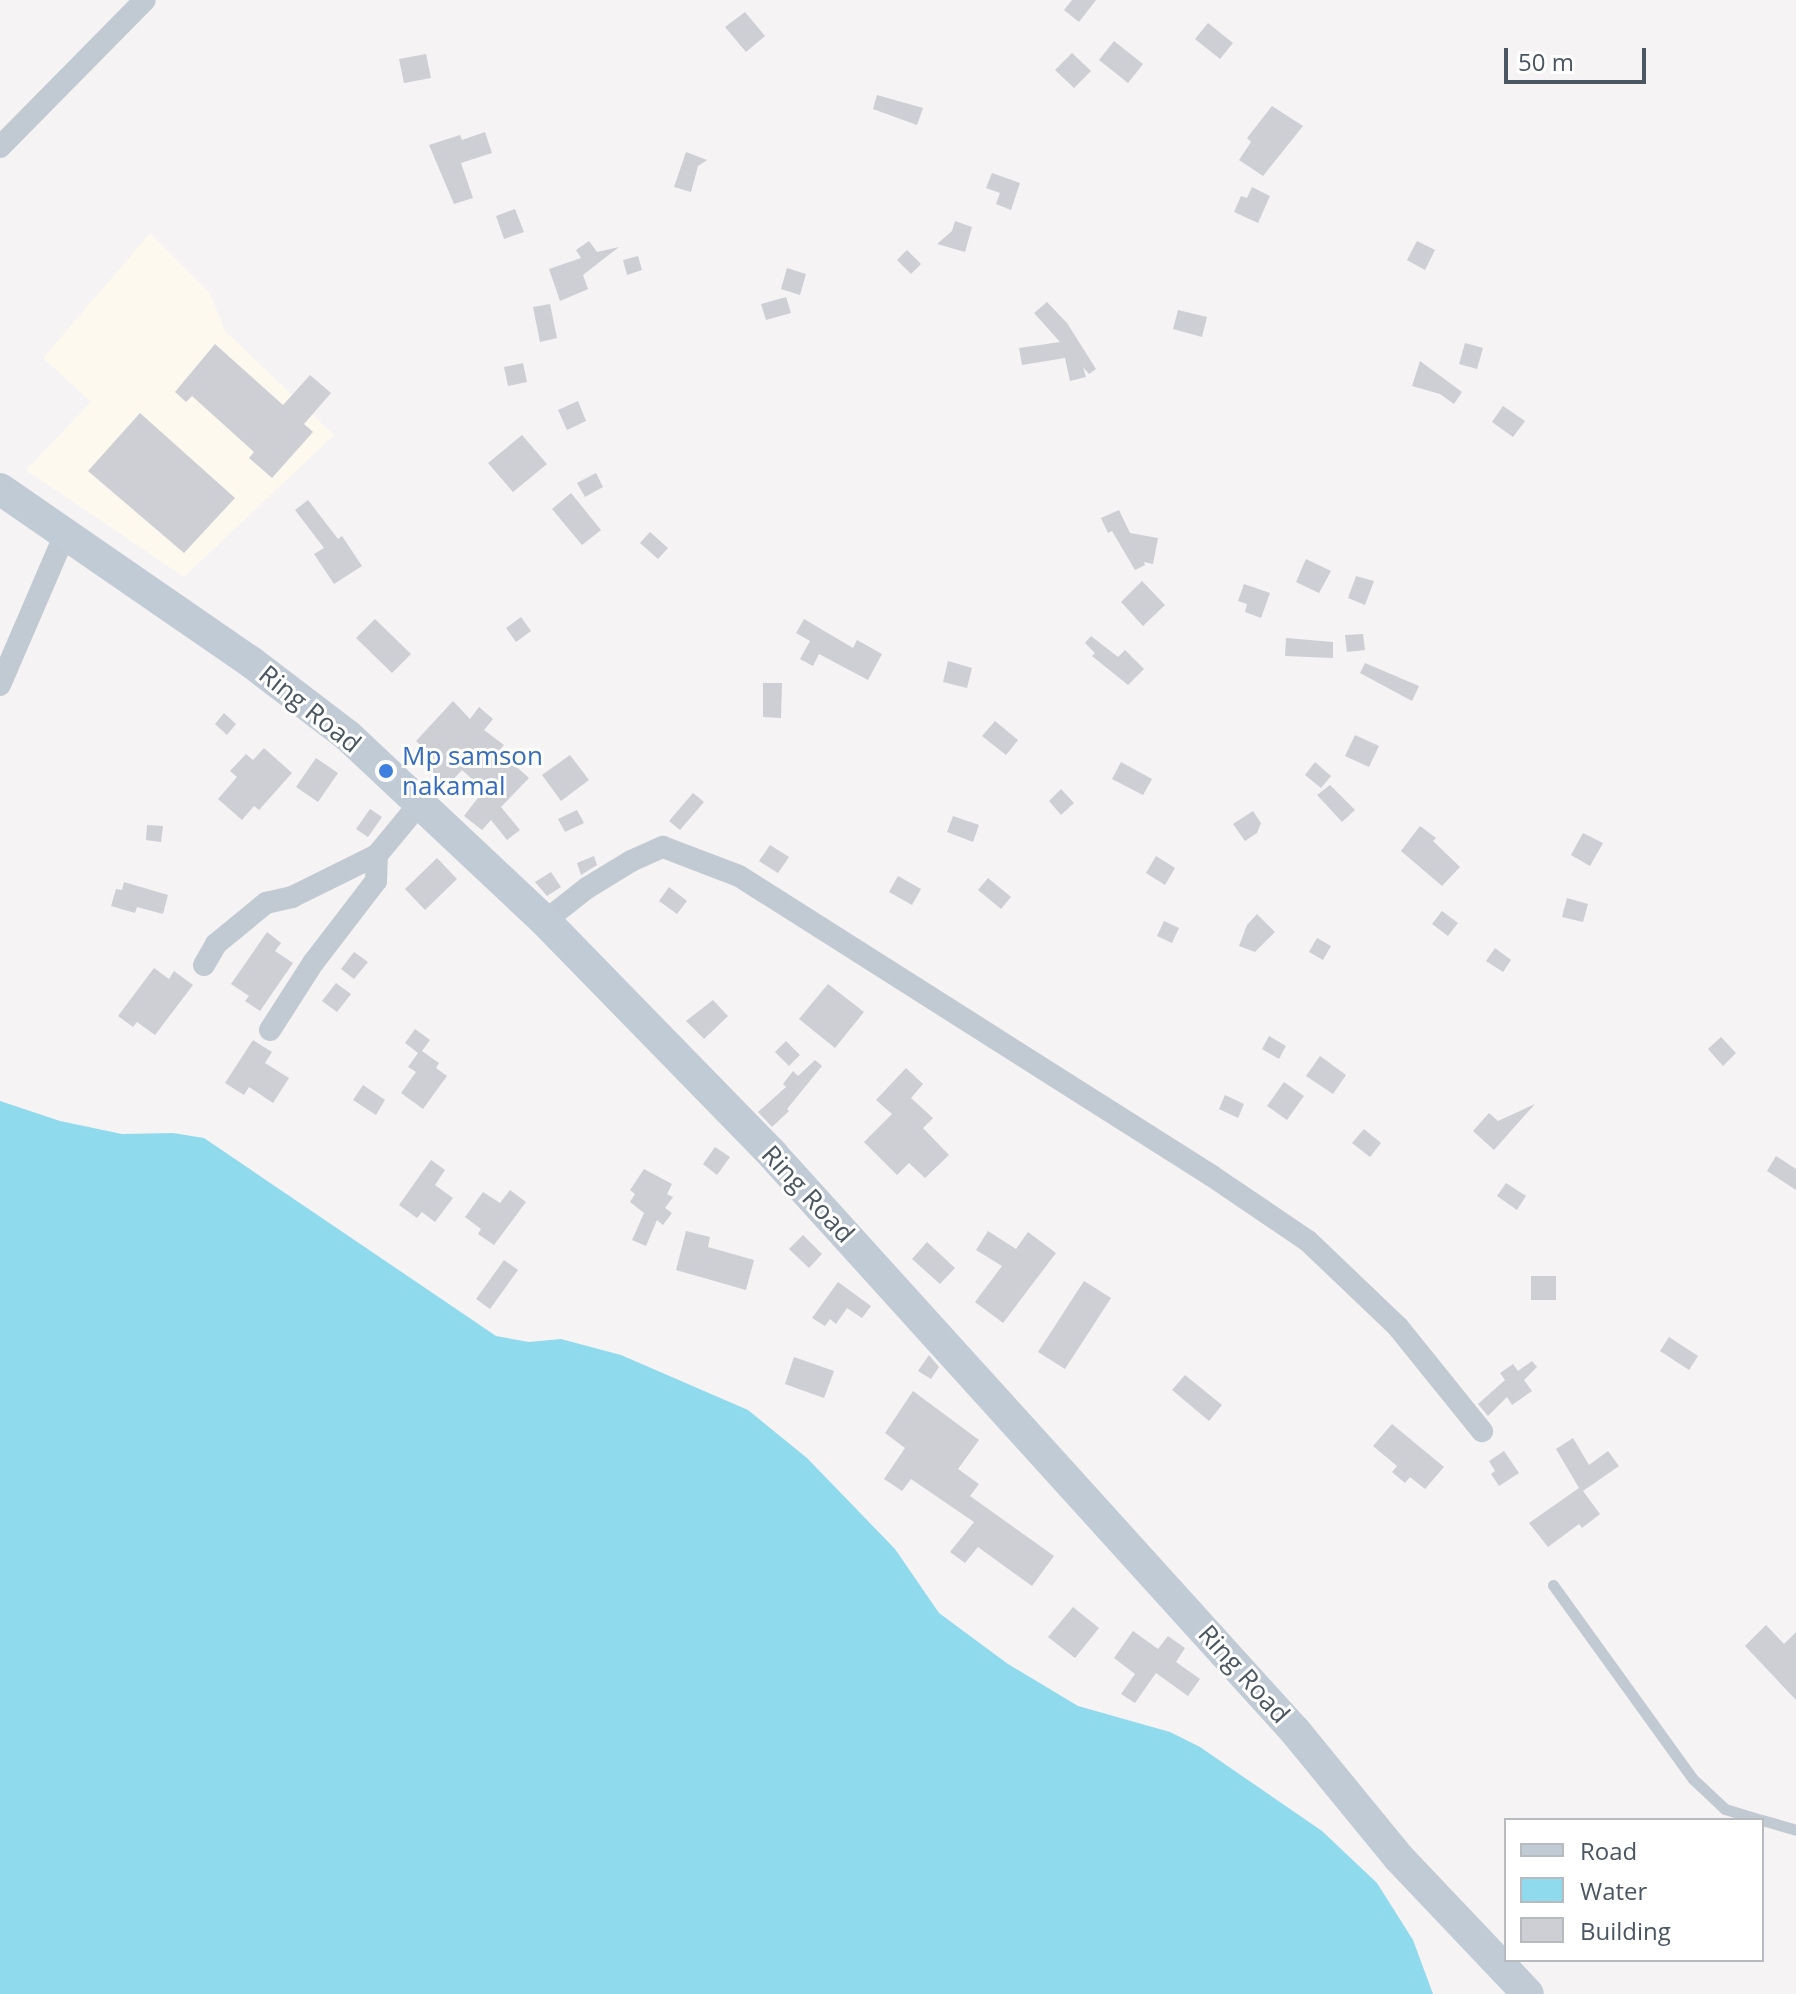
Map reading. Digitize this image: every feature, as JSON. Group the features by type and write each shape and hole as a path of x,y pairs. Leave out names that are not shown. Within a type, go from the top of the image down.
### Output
{"main road":[{"name":"Ring Road","path":"0,489 281,684 348,736 545,921 773,1155 1295,1731 1399,1858 1528,1994"}],"street":[{"path":"0,147 145,0"},
{"path":"0,685 10,668 65,534"},
{"path":"204,965 216,944 266,903 317,886 377,855 420,803"},
{"path":"545,921 587,888 663,847 739,876 1212,1176 1308,1241 1398,1327 1482,1431"},
{"path":"270,1030 305,975 376,881 377,855"}],"lane":[{"path":"1553,1585 1693,1779 1725,1809 1754,1818"},
{"path":"1764,1821 1796,1830"}],"shaded area":[{"path":"150,233 210,293 225,331 334,435 184,577 26,470 91,402 43,358"}],"water":[{"path":"0,1101 60,1121 122,1134 173,1133 204,1138 496,1336 529,1342 561,1339 621,1355 748,1410 807,1458 895,1549 939,1613 1008,1664 1078,1706 1170,1732 1200,1747 1322,1831 1377,1883 1413,1940 1433,1994 0,1994"}],"building":[{"path":"1072,0 1096,0 1079,22 1064,10"},
{"path":"745,12 765,36 746,52 725,27"},
{"path":"1208,23 1233,43 1220,59 1195,39"},
{"path":"1114,41 1143,64 1128,83 1099,60"},
{"path":"1072,53 1091,71 1074,88 1055,70"},
{"path":"426,54 431,78 404,83 399,59"},
{"path":"877,95 923,108 917,125 873,109"},
{"path":"1272,106 1303,126 1263,176 1239,160 1251,142 1247,138"},
{"path":"485,132 492,153 461,163 473,198 454,204 429,145 460,135 462,140"},
{"path":"686,152 707,160 698,166 691,192 674,187"},
{"path":"992,173 1020,183 1011,210 996,204 1000,193 986,188"},
{"path":"1252,187 1270,196 1258,223 1234,212 1241,196 1247,198"},
{"path":"515,209 524,232 504,239 496,216"},
{"path":"955,221 972,227 965,252 937,244 952,231"},
{"path":"589,241 597,252 619,247 583,275 588,289 560,301 549,269 581,258 576,250"},
{"path":"1417,241 1435,250 1425,270 1407,260"},
{"path":"907,250 921,264 911,274 897,260"},
{"path":"638,256 642,270 627,275 623,260"},
{"path":"787,268 806,274 800,295 781,289"},
{"path":"786,297 791,313 766,320 761,304"},
{"path":"1047,302 1067,323 1096,369 1089,374 1083,367 1086,377 1070,381 1065,358 1022,365 1019,348 1060,342 1034,313"},
{"path":"550,304 557,338 540,342 533,307"},
{"path":"1178,310 1207,317 1202,337 1173,329"},
{"path":"1465,343 1483,348 1477,369 1459,364"},
{"path":"215,344 283,405 310,375 331,393 304,424 313,432 272,478 249,458 254,452 192,396 186,402 175,392"},
{"path":"1420,361 1462,392 1454,404 1440,394 1412,386"},
{"path":"523,363 527,382 508,386 504,367"},
{"path":"578,401 586,421 567,430 558,410"},
{"path":"1503,406 1525,421 1513,437 1492,422"},
{"path":"140,413 235,498 184,553 88,471"},
{"path":"522,435 547,464 513,492 488,463"},
{"path":"596,473 603,487 585,497 577,483"},
{"path":"571,493 601,530 582,545 552,509"},
{"path":"308,500 338,539 342,536 362,566 334,584 314,554 324,548 295,510"},
{"path":"1119,510 1130,533 1158,538 1153,564 1144,562 1145,565 1135,570 1112,531 1108,533 1101,518"},
{"path":"650,532 668,548 658,559 640,543"},
{"path":"1306,559 1331,571 1319,593 1296,582"},
{"path":"1356,576 1374,581 1365,605 1348,598"},
{"path":"1142,581 1165,605 1143,626 1121,602"},
{"path":"1244,584 1270,593 1261,618 1245,612 1247,604 1238,601"},
{"path":"521,617 531,631 516,642 506,628"},
{"path":"375,619 411,654 392,673 356,638"},
{"path":"804,619 853,648 857,640 882,654 868,680 819,654 813,666 800,659 810,641 796,633"},
{"path":"1363,634 1365,650 1347,652 1345,635"},
{"path":"1091,636 1118,657 1125,650 1144,669 1128,685 1092,656 1095,653 1085,643"},
{"path":"1286,638 1333,642 1333,658 1285,656"},
{"path":"948,661 972,668 967,688 943,682"},
{"path":"1365,663 1419,686 1412,701 1360,673"},
{"path":"763,683 782,683 781,718 763,717"},
{"path":"453,701 470,719 479,707 493,719 484,730 504,745 499,751 529,778 501,807 520,830 507,840 491,820 482,830 464,816 484,790 462,770 447,786 427,768 435,760 416,741"},
{"path":"224,713 236,724 227,735 215,724"},
{"path":"995,721 1018,740 1006,755 982,736"},
{"path":"1355,735 1379,746 1369,767 1345,756"},
{"path":"264,748 292,773 259,810 254,806 242,820 218,799 237,777 230,771 246,754 253,760"},
{"path":"570,755 589,780 561,801 542,775"},
{"path":"316,758 338,773 318,802 296,787"},
{"path":"1121,762 1152,779 1143,795 1112,779"},
{"path":"1315,762 1331,776 1321,788 1305,775"},
{"path":"1330,785 1355,810 1342,822 1317,795"},
{"path":"1061,789 1074,803 1061,815 1049,801"},
{"path":"693,793 704,802 680,830 669,821"},
{"path":"370,809 382,817 368,837 356,829"},
{"path":"577,810 584,823 565,832 558,819"},
{"path":"1253,811 1261,823 1257,833 1245,841 1233,824"},
{"path":"953,816 979,825 973,842 947,832"},
{"path":"147,825 163,826 161,842 146,840"},
{"path":"1420,826 1436,838 1433,841 1460,867 1442,886 1401,851"},
{"path":"1583,833 1603,843 1590,866 1571,855"},
{"path":"770,845 789,857 778,873 759,861"},
{"path":"594,856 597,865 581,875 577,863"},
{"path":"1156,856 1175,868 1165,885 1146,873"},
{"path":"437,858 457,879 425,910 405,889"},
{"path":"551,872 561,887 547,896 535,882"},
{"path":"898,876 921,889 912,905 889,892"},
{"path":"988,878 1011,897 1001,909 978,890"},
{"path":"124,882 168,895 163,914 137,907 135,913 111,906 116,889 122,890"},
{"path":"669,887 687,901 677,914 659,901"},
{"path":"1567,898 1588,904 1583,922 1562,917"},
{"path":"1442,911 1458,923 1448,936 1432,924"},
{"path":"1257,914 1275,932 1255,952 1239,946 1247,925"},
{"path":"1164,921 1179,928 1172,943 1157,936"},
{"path":"267,932 281,943 275,951 293,963 260,1011 245,1001 249,996 231,984"},
{"path":"1317,938 1331,946 1323,960 1309,952"},
{"path":"1495,948 1511,960 1503,972 1486,961"},
{"path":"354,952 368,962 354,979 341,969"},
{"path":"154,968 169,979 174,971 193,985 155,1035 137,1022 133,1027 118,1016"},
{"path":"336,983 351,994 337,1012 322,1001"},
{"path":"828,984 864,1012 835,1048 799,1019"},
{"path":"713,1000 728,1016 704,1039 686,1021"},
{"path":"415,1029 430,1040 422,1051 439,1063 436,1068 447,1076 423,1109 401,1093 416,1072 408,1067 418,1053 405,1043"},
{"path":"1269,1036 1286,1046 1279,1059 1262,1049"},
{"path":"1721,1037 1736,1053 1723,1066 1708,1049"},
{"path":"253,1040 272,1052 265,1063 289,1078 273,1103 249,1087 244,1095 225,1083"},
{"path":"786,1041 800,1055 789,1066 775,1052"},
{"path":"1320,1056 1346,1075 1333,1094 1306,1076"},
{"path":"815,1060 822,1066 787,1109 789,1111 772,1127 758,1112 786,1087 783,1084 793,1071 798,1076"},
{"path":"906,1068 923,1084 911,1098 933,1118 923,1128 949,1155 925,1178 909,1163 897,1175 864,1142 892,1114 876,1100"},
{"path":"1284,1082 1304,1096 1287,1120 1267,1106"},
{"path":"363,1085 385,1100 376,1115 353,1100"},
{"path":"1225,1095 1244,1104 1238,1118 1219,1109"},
{"path":"1535,1104 1494,1150 1473,1131 1489,1113 1498,1121"},
{"path":"1364,1129 1381,1143 1370,1157 1352,1143"},
{"path":"715,1147 730,1157 717,1175 703,1164"},
{"path":"1776,1156 1796,1169 1796,1190 1767,1171"},
{"path":"431,1160 445,1170 435,1185 453,1198 435,1222 422,1212 417,1218 399,1205"},
{"path":"644,1169 672,1184 667,1194 673,1197 665,1208 672,1213 663,1225 657,1220 646,1246 632,1240 644,1213 630,1202 635,1194 630,1190"},
{"path":"1506,1183 1526,1196 1517,1210 1497,1196"},
{"path":"510,1190 526,1202 494,1245 478,1234 481,1229 465,1217 483,1192 500,1203"},
{"path":"686,1231 710,1237 708,1247 754,1260 746,1290 676,1270"},
{"path":"988,1231 1016,1249 1028,1232 1056,1253 1003,1323 975,1302 1002,1266 976,1250"},
{"path":"803,1235 822,1254 809,1268 789,1249"},
{"path":"927,1242 955,1268 940,1284 912,1259"},
{"path":"504,1260 518,1270 490,1309 476,1299"},
{"path":"1531,1276 1556,1276 1556,1300 1531,1300"},
{"path":"1084,1281 1111,1298 1065,1369 1038,1352"},
{"path":"838,1282 871,1306 862,1318 847,1308 836,1324 830,1319 825,1326 812,1318"},
{"path":"1669,1337 1698,1356 1689,1370 1660,1351"},
{"path":"929,1355 939,1367 931,1379 918,1371"},
{"path":"794,1357 834,1371 824,1398 785,1384"},
{"path":"1532,1361 1537,1367 1524,1380 1532,1391 1512,1405 1507,1397 1488,1416 1478,1404 1505,1380 1500,1373 1513,1364 1518,1371"},
{"path":"1185,1375 1222,1405 1209,1421 1172,1390"},
{"path":"913,1391 979,1440 958,1469 979,1484 970,1496 1054,1556 1032,1586 978,1547 965,1563 950,1552 974,1522 911,1479 902,1491 884,1479 905,1448 885,1433"},
{"path":"1392,1424 1444,1467 1425,1489 1410,1477 1405,1483 1392,1472 1397,1466 1373,1446"},
{"path":"1573,1438 1589,1465 1608,1451 1619,1466 1583,1491 1600,1514 1582,1528 1579,1524 1548,1547 1529,1523 1579,1488 1556,1449"},
{"path":"1504,1451 1519,1473 1499,1486 1491,1474 1495,1471 1489,1461"},
{"path":"1073,1607 1099,1628 1075,1658 1048,1637"},
{"path":"1766,1625 1784,1644 1796,1632 1796,1700 1745,1646"},
{"path":"1133,1631 1158,1649 1168,1636 1185,1648 1176,1662 1200,1679 1188,1696 1156,1673 1135,1703 1121,1694 1135,1674 1114,1658"}],"place":[{"name":"Mp samson nakamal","path":"386,771"}]}
